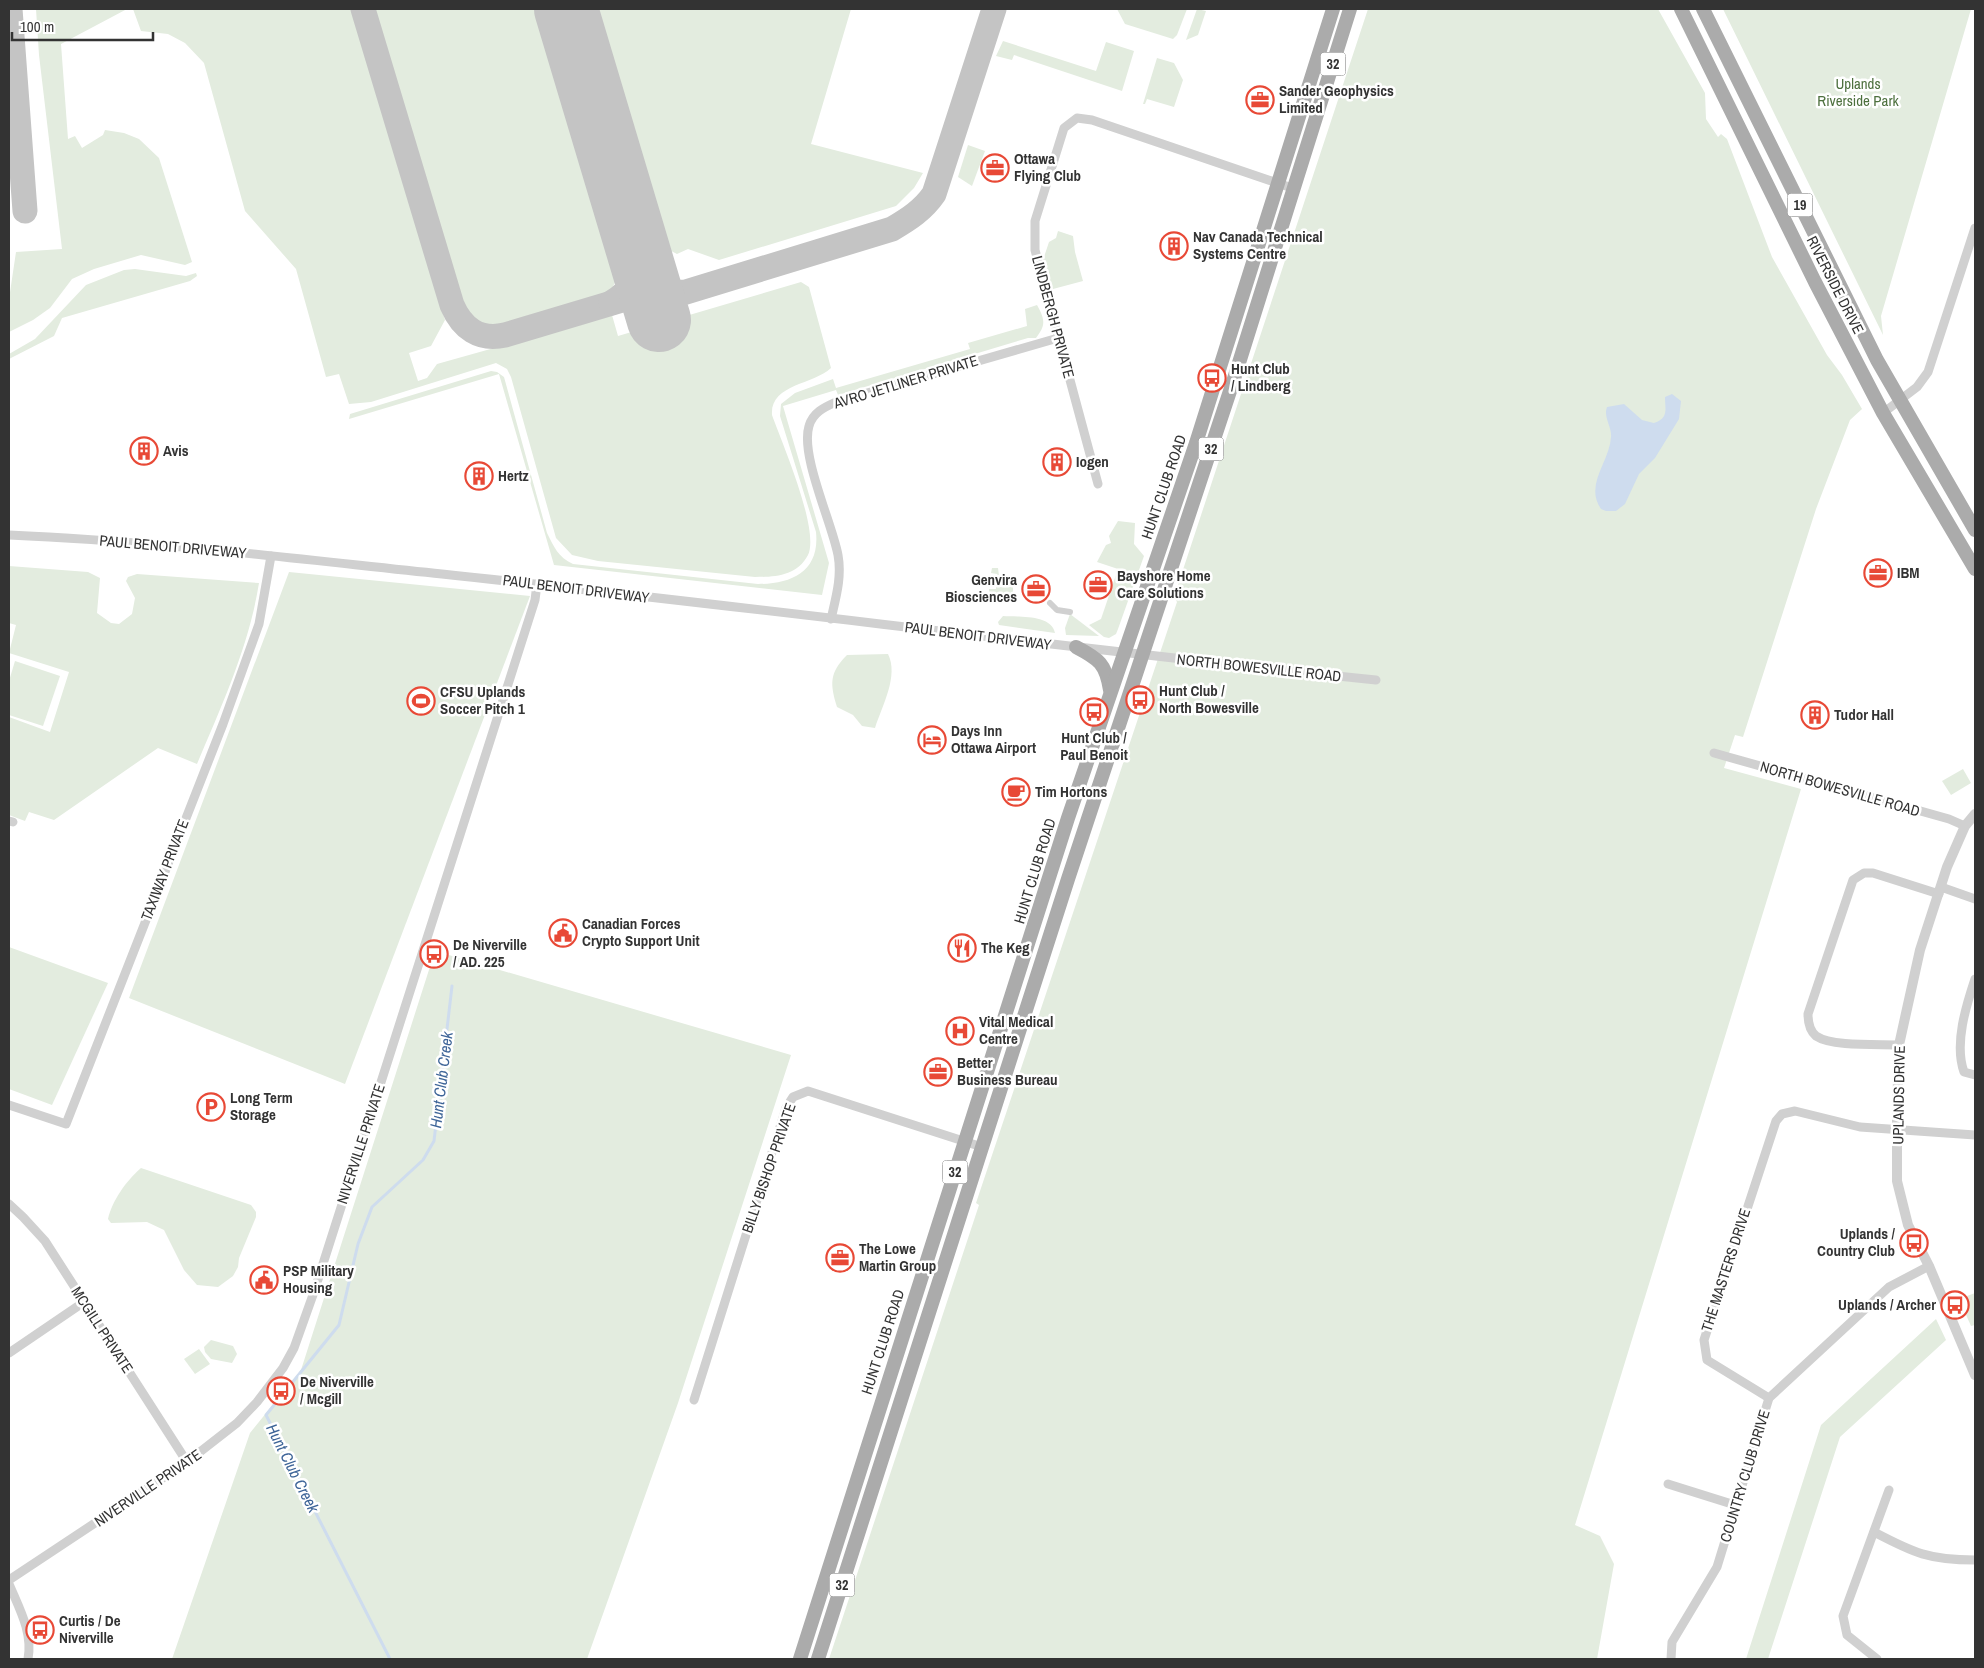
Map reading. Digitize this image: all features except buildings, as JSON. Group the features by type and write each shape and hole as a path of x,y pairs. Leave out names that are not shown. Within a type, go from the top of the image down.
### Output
{"main road":[{"name":"HUNT CLUB ROAD","path":"800,1659 1068,818 1196,443 1333,9"},
{"name":"32","path":"818,1659 982,1147 1142,655 1174,565 1295,190 1350,9"},
{"name":"RIVERSIDE DRIVE","path":"1681,9 1815,282 1883,413 1975,569"},
{"name":"RIVERSIDE DRIVE","path":"1703,9 1876,360 1975,530"},
{"path":"1076,647 1092,656 1104,667 1111,693"}],"street":[{"name":"LINDBERGH PRIVATE","path":"1098,484 1038,268 1034,232 1037,216 1064,128 1070,121 1082,117 1295,190"},
{"path":"1883,413 1917,387 1928,372 1975,228"},
{"name":"AVRO JETLINER PRIVATE","path":"832,619 840,582 838,555 807,444 809,425 818,410 846,399 1058,338"},
{"name":"PAUL BENOIT DRIVEWAY","path":"9,535 59,537 271,556 537,584 1142,655"},
{"name":"TAXIWAY PRIVATE","path":"9,1104 66,1124 161,870 223,724 259,624 271,556"},
{"name":"NIVERVILLE PRIVATE","path":"9,1582 216,1442 258,1402 283,1368 294,1348 320,1276 535,600 537,584"},
{"path":"1050,603 1057,610 1065,614"},
{"name":"NORTH BOWESVILLE ROAD","path":"1142,655 1376,680"},
{"name":"NORTH BOWESVILLE ROAD","path":"1714,753 1949,819 1965,826"},
{"name":"UPLANDS DRIVE","path":"1975,814 1965,826 1947,867 1920,950 1899,1045 1897,1132 1897,1181 1908,1225 1929,1266 1975,1375"},
{"path":"1899,1045 1835,1041 1817,1036 1810,1026 1808,1014 1853,880 1864,873 1873,873 1940,891 1975,898"},
{"path":"1975,979 1969,998 1960,1061 1964,1072 1975,1075"},
{"name":"BILLY BISHOP PRIVATE","path":"694,1400 786,1108 793,1097 808,1091 982,1147"},
{"name":"THE MASTERS DRIVE","path":"1769,1398 1707,1360 1704,1340 1772,1129 1782,1114 1795,1111 1860,1127 1897,1132"},
{"path":"1897,1132 1975,1135"},
{"name":"MCGILL PRIVATE","path":"9,1204 24,1217 45,1242 188,1462"},
{"name":"COUNTRY CLUB DRIVE","path":"1670,1659 1672,1642 1716,1567 1769,1398 1889,1287 1929,1266"},
{"path":"9,1353 84,1302"},
{"path":"1668,1484 1735,1505"},
{"path":"1877,1659 1847,1635 1843,1616 1889,1490"},
{"path":"1874,1532 1914,1553 1947,1560 1975,1560"},
{"path":"9,1582 30,1640 28,1659"}],"green space":[{"path":"36,9 127,9 61,44 68,139 75,136 82,148 103,135 105,130 124,133 139,139 159,158 192,262 185,265 141,255 94,269 72,279 50,308 33,320 9,332 9,299 16,252 62,249 39,55"},
{"path":"133,9 351,9 445,320 431,346 409,353 418,381 427,378 437,364 612,315 618,336 801,282 809,287 831,368 823,374 785,391 773,405 772,415 805,507 810,543 808,555 803,562 785,574 755,577 598,561 572,555 556,538 511,377 507,369 496,363 371,402 349,404 339,374 326,377 296,269 245,211 204,63 185,43 168,34 141,31"},
{"path":"372,9 548,9 625,264 610,292 491,329 464,313"},
{"path":"584,9 851,9 811,144 923,173 914,188 896,206 719,260 688,249 677,254 652,241"},
{"path":"1117,9 1187,9 1177,35 1173,39 1125,24"},
{"path":"1197,9 1206,11 1198,35 1186,40"},
{"path":"1368,9 1658,9 1705,93 1706,119 1718,137 1721,134 1727,139 1772,257 1827,355 1842,375 1862,409 1850,420 1816,509 1743,737 1735,735 1724,768 1801,789 1575,1525 1600,1536 1614,1564 1597,1659 829,1659 979,1205 976,1203 1177,602 1174,597"},
{"name":"Uplands Riverside Park","path":"1723,9 1971,9 1881,316 1883,335"},
{"path":"1003,41 1096,71 1106,42 1134,51 1122,91 1014,55 1012,60 996,56"},
{"path":"1157,58 1174,63 1183,80 1174,107 1147,99 1145,104 1143,104"},
{"path":"968,145 985,151 972,186 958,177"},
{"path":"1058,231 1073,236 1075,252 1083,281 1053,289 1048,287 1042,263 1049,242 1056,238"},
{"path":"135,269 186,276 196,273 197,276 190,281 62,318 54,336 9,359 9,354 35,339 86,285 124,270"},
{"path":"1037,305 1042,315 1043,327 1036,338 1028,338 838,395 836,390 783,406 829,563 822,595 554,565 499,374 349,419 350,414 491,371 497,372 504,377 547,533 560,555 573,564 758,584 770,583 792,578 801,573 813,557 816,545 816,532 780,416 781,404 795,393 833,379 836,388 970,349 968,343 1027,326 1025,309"},
{"path":"1118,521 1135,523 1134,544 1144,556 1116,634 1109,638 1104,637 1089,625 1101,619 1118,569 1097,562 1106,545 1111,543 1109,536"},
{"path":"9,566 88,572 100,578 97,613 111,623 119,624 132,614 135,598 126,581 128,577 137,574 259,583 249,630 242,652 197,764 158,748 54,820 29,812 25,821 9,815 9,717 50,732 69,672 9,653 16,625 9,623"},
{"path":"992,568 998,568 999,576 1013,578 1013,598 989,595 989,589 996,589 997,574 991,573"},
{"path":"289,572 530,596 345,1084 129,998"},
{"path":"1070,614 1099,636 1066,635 1065,628"},
{"path":"1003,616 1034,618 1048,622 1053,627 1055,633 999,625 998,622"},
{"path":"888,654 892,672 885,701 875,728 862,726 853,715 837,707 832,685 834,673 847,655"},
{"path":"15,661 60,676 43,726 9,715 9,681"},
{"path":"1963,769 1971,783 1951,795 1942,781"},
{"path":"9,947 108,983 52,1105 9,1089"},
{"path":"435,951 791,1055 678,1403 587,1659 172,1659 250,1433 301,1370"},
{"path":"141,1168 251,1205 256,1212 256,1217 233,1276 218,1287 197,1285 184,1270 164,1230 147,1222 111,1223 108,1219 116,1198"},
{"path":"1975,1293 1975,1325 1971,1326 1959,1299"},
{"path":"1936,1319 1946,1340 1840,1437 1768,1659 1746,1659 1821,1425"},
{"path":"211,1340 233,1346 237,1354 232,1363 211,1359 205,1352 204,1347"},
{"path":"199,1349 210,1364 195,1374 184,1359"}],"water":[{"path":"1672,394 1681,401 1679,419 1655,458 1639,474 1625,504 1616,511 1601,509 1595,491 1599,473 1610,446 1611,437 1606,414 1607,407 1624,404 1642,420 1654,423 1664,416 1665,397"}],"waterway":[{"name":"Hunt Club Creek","path":"390,1659 266,1415 339,1325 358,1244 372,1207 423,1160 434,1141 452,986"}],"taxiway":[{"path":"10,9 25,211"},
{"path":"363,9 452,305 466,326 472,331 487,336 505,335 632,297 651,293 686,292 892,229 904,222 930,200 934,194 994,9"},
{"path":"610,163 629,221 637,267 631,286 611,303"}],"runway":[{"path":"566,9 659,320"}],"place":[{"name":"Sander Geophysics Limited","path":"1260,100"},
{"name":"Ottawa Flying Club","path":"995,168"},
{"name":"Nav Canada Technical Systems Centre","path":"1174,246"},
{"name":"Hunt Club / Lindberg","path":"1212,378"},
{"name":"Avis","path":"144,451"},
{"name":"Iogen","path":"1057,462"},
{"name":"Hertz","path":"479,476"},
{"name":"IBM","path":"1878,573"},
{"name":"Bayshore Home Care Solutions","path":"1098,585"},
{"name":"Genvira Biosciences","path":"1036,589"},
{"name":"Hunt Club / North Bowesville","path":"1140,700"},
{"name":"CFSU Uplands Soccer Pitch 1","path":"421,701"},
{"name":"Hunt Club / Paul Benoit","path":"1094,712"},
{"name":"Tudor Hall","path":"1815,715"},
{"name":"Days Inn Ottawa Airport","path":"932,740"},
{"name":"Tim Hortons","path":"1016,792"},
{"name":"Canadian Forces Crypto Support Unit","path":"563,933"},
{"name":"The Keg","path":"962,948"},
{"name":"De Niverville / AD. 225","path":"434,954"},
{"name":"Vital Medical Centre","path":"960,1031"},
{"name":"Better Business Bureau","path":"938,1072"},
{"name":"Long Term Storage","path":"211,1107"},
{"name":"Uplands / Country Club","path":"1914,1243"},
{"name":"The Lowe Martin Group","path":"840,1258"},
{"name":"PSP Military Housing","path":"264,1280"},
{"name":"Uplands / Archer","path":"1955,1305"},
{"name":"De Niverville / Mcgill","path":"281,1391"},
{"name":"Curtis / De Niverville","path":"40,1630"}]}
